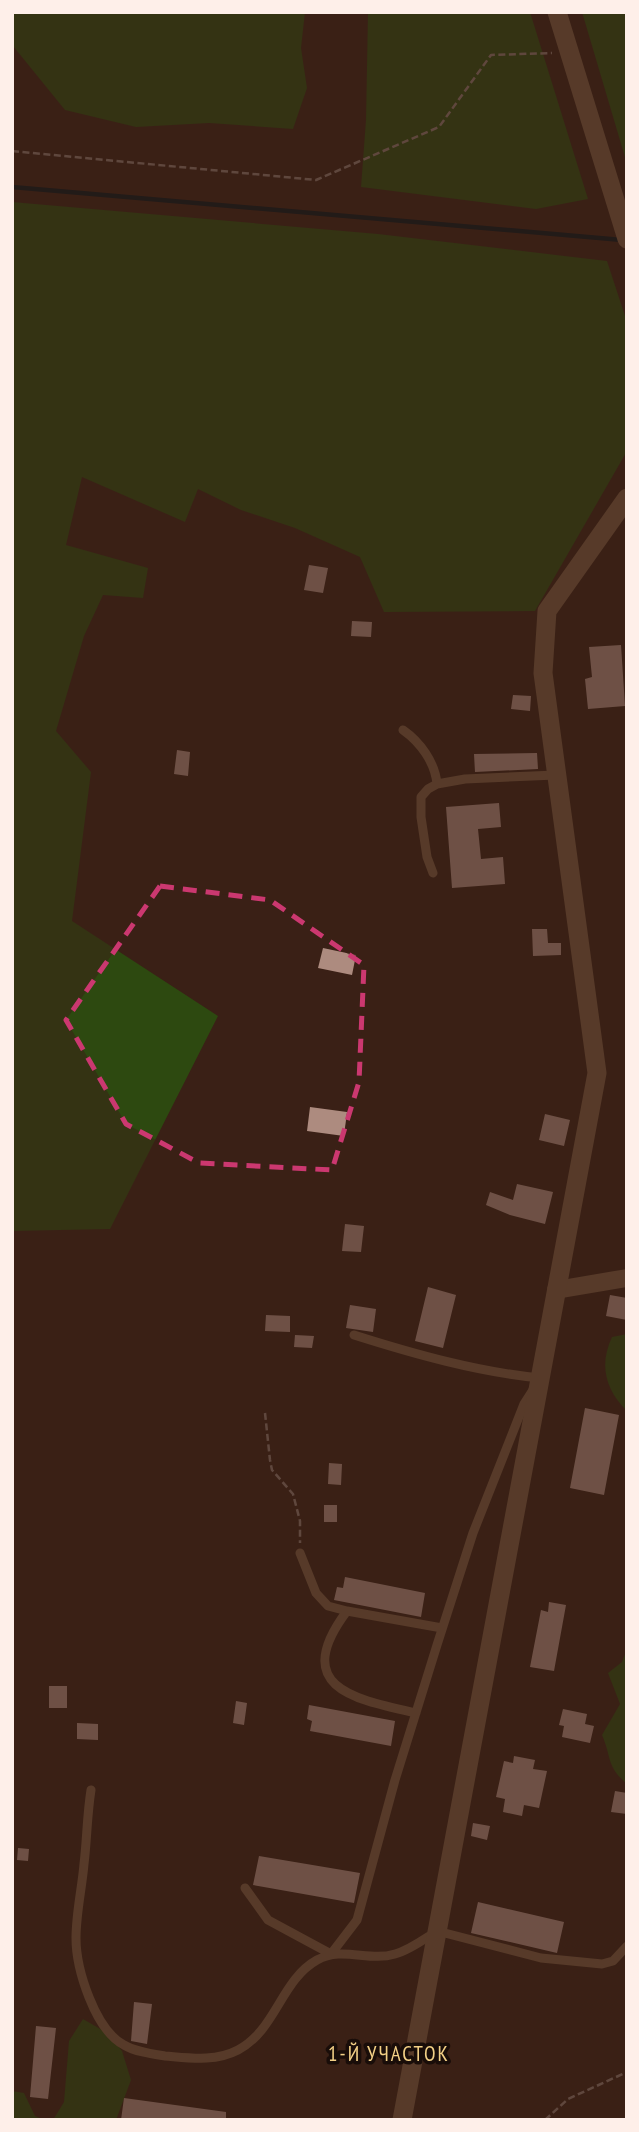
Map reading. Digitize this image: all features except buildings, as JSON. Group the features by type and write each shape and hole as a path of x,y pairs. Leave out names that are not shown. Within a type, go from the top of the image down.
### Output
{"street":[{"path":"557,12 627,239"},
{"path":"402,2120 597,1073 543,673 547,611 627,498"},
{"path":"556,1290 627,1278"}],"lane":[{"path":"403,730 412,737 431,762 437,783"},
{"path":"433,873 423,838 421,797 428,789 437,783 465,779 556,775"},
{"path":"331,1954 357,1920 416,1713 474,1533 524,1405 540,1378 520,1377 354,1335"},
{"path":"300,1553 316,1593 328,1605 347,1611 442,1628"},
{"path":"347,1611 330,1639 326,1650 325,1671 335,1685 351,1695 416,1713"},
{"path":"92,1790 76,1937 78,1964 94,2008 107,2028 123,2045 155,2054 208,2059 239,2050 259,2035 300,1974 316,1960 331,1954 395,1954 437,1931 541,1958 602,1964 613,1961 627,1947"},
{"path":"245,1888 268,1920 331,1954"}],"path":[{"path":"12,151 316,180 439,127 491,55 569,53"},
{"path":"265,1413 272,1470 293,1494 298,1509 300,1553"},
{"path":"545,2120 568,2099 627,2072"}],"highlighted area":[{"path":"160,886 270,900 364,965 359,1082 332,1170 199,1163 126,1124 66,1020"}],"green space":[{"path":"12,12 305,12 301,48 307,88 293,129 209,123 136,127 65,110 13,46"},
{"path":"368,12 530,12 588,199 536,209 361,187 366,120"},
{"path":"582,12 627,12 627,164"},
{"path":"12,202 378,234 607,261 627,322 627,451 535,611 384,612 360,557 295,528 241,510 198,489 185,522 82,477 66,545 148,568 143,598 103,595 84,636 56,731 91,772 72,921 218,1016 110,1229 12,1231"},
{"path":"627,1334 627,1411 609,1385 605,1367 612,1337"},
{"path":"627,1649 627,1784 612,1767 602,1735 620,1704 608,1673 622,1662"},
{"path":"83,2019 109,2034 122,2051 131,2080 116,2120 53,2120 64,2102 69,2041"},
{"path":"12,2091 24,2093 35,2116 44,2120 12,2120"}],"waterway":[{"path":"12,187 622,240"}],"district":[{"name":"1-Й УЧАСТОК","path":"389,2054"}]}
